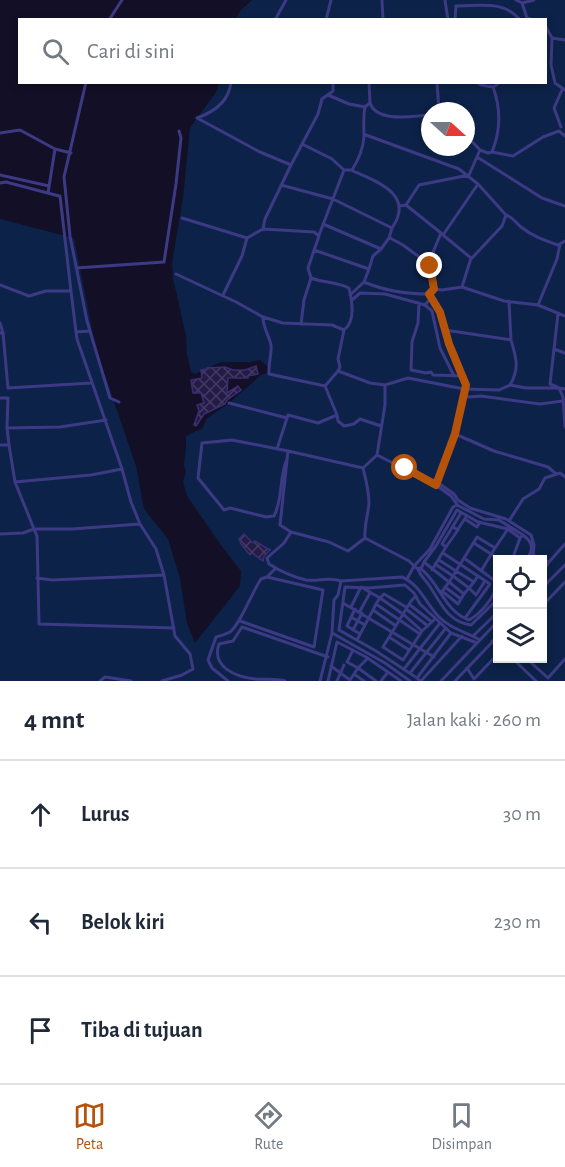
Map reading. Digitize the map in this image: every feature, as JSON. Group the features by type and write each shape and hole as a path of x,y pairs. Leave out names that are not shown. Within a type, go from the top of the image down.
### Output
{"lane":[{"path":"110,18 122,0"},
{"path":"276,18 286,0"},
{"path":"326,18 331,0"},
{"path":"382,0 384,18"},
{"path":"445,0 448,18"},
{"path":"502,0 502,5"},
{"path":"516,0 522,3 534,0"},
{"path":"522,3 528,18"},
{"path":"454,18 456,6 502,5 513,10 519,18"},
{"path":"547,29 552,38 551,65 555,83 564,90 554,108 561,127"},
{"path":"552,38 565,40"},
{"path":"547,66 551,65"},
{"path":"87,84 64,177 66,197 70,236 90,331 110,398 119,402"},
{"path":"230,84 223,103 214,112 197,118 260,152 291,165"},
{"path":"263,229 265,219 281,185 318,114 322,99 333,91 333,84"},
{"path":"369,84 370,106 377,113 387,116 421,115"},
{"path":"437,84 438,102"},
{"path":"479,84 493,87 498,84"},
{"path":"492,152 497,141 500,107 493,87"},
{"path":"328,95 349,104 365,107"},
{"path":"352,170 360,156 364,136 363,117 365,107 370,103"},
{"path":"0,132 20,130 55,149 70,153"},
{"path":"76,268 164,262 176,184 181,138 179,131"},
{"path":"475,145 480,150 488,153 513,156 543,137 559,132 565,136"},
{"path":"364,136 459,169 469,175 506,215 513,217 519,226 538,238 558,245 565,241"},
{"path":"302,144 332,159 344,170 352,170 393,192 399,206 399,217 389,238 373,256 364,282 350,295"},
{"path":"48,193 55,149"},
{"path":"469,175 480,150"},
{"path":"477,157 542,198 565,206"},
{"path":"302,324 304,300 310,278 308,268 344,170"},
{"path":"0,175 49,186"},
{"path":"406,205 419,185 469,175"},
{"path":"0,183 6,182 66,197"},
{"path":"426,262 442,234 478,184"},
{"path":"281,185 333,200 392,228"},
{"path":"60,196 76,332 82,359 106,420 131,502 140,524 156,549 164,575 175,636 190,654 193,669 162,681"},
{"path":"399,206 406,205 471,258"},
{"path":"462,287 471,258 502,226 506,215"},
{"path":"182,218 247,238"},
{"path":"323,224 381,249"},
{"path":"223,295 242,256 247,238 263,229 314,232 319,236"},
{"path":"389,238 403,245 430,266 434,289 425,305"},
{"path":"538,305 560,244"},
{"path":"314,250 369,269"},
{"path":"176,274 223,295 262,318 283,323 332,326 344,330"},
{"path":"310,278 341,284 349,288 352,300 349,326 344,330 339,359 340,367 325,386"},
{"path":"364,282 378,288 430,296"},
{"path":"0,285 29,296 46,291 71,291"},
{"path":"434,289 462,287 504,301 538,305 565,316"},
{"path":"352,300 360,293 385,294 425,305 432,311 440,348 454,377"},
{"path":"430,296 440,312 466,385 455,434 436,484"},
{"path":"338,371 370,384 385,385 408,378 464,389 499,390 510,385 517,374 518,363 511,340 509,300"},
{"path":"419,303 418,323 412,342 411,370 431,372 433,375 463,376"},
{"path":"558,314 550,384 559,388 563,401 565,427"},
{"path":"262,318 271,349 268,363 269,374 325,386"},
{"path":"0,323 8,388 91,383"},
{"path":"445,330 511,340"},
{"path":"76,332 90,331"},
{"path":"554,349 565,353"},
{"path":"363,468 377,455 385,405 385,385"},
{"path":"510,385 526,388 565,389"},
{"path":"325,386 338,421 344,426 354,424 360,419 381,426"},
{"path":"464,395 540,404 563,401"},
{"path":"0,398 8,398 7,428 15,482 37,536 39,624 174,628"},
{"path":"229,403 288,418"},
{"path":"277,449 288,415 318,423 337,415"},
{"path":"7,428 60,427 106,420"},
{"path":"455,434 494,450 548,467 565,477"},
{"path":"287,459 274,516 266,517 230,508 224,510 198,478 202,443 232,440 363,468"},
{"path":"0,445 9,445"},
{"path":"288,451 280,525 291,532 329,542 348,551 365,538"},
{"path":"377,455 454,494 458,500 470,508 509,521 531,535 534,545 533,555 548,564 565,544"},
{"path":"363,468 368,486 369,505 365,520 365,538"},
{"path":"509,521 523,499 539,489 545,478 565,469"},
{"path":"15,482 122,470"},
{"path":"436,484 455,500 457,505 484,519 499,520 522,536"},
{"path":"418,568 453,507 457,505"},
{"path":"405,585 406,579 436,546 457,510 466,517 508,529 530,540 532,546 529,555"},
{"path":"447,547 442,544 461,513"},
{"path":"432,570 466,517"},
{"path":"0,534 34,529 140,524"},
{"path":"453,527 458,530"},
{"path":"482,571 508,529"},
{"path":"291,532 284,543 267,558 269,564 307,580 406,579 411,581 439,617 457,630 479,641"},
{"path":"514,555 522,536"},
{"path":"441,592 477,537 495,548"},
{"path":"365,538 409,561 432,579 459,616 469,620 475,617 493,595"},
{"path":"474,543 492,554"},
{"path":"443,553 490,584 465,618"},
{"path":"464,558 493,580"},
{"path":"439,560 474,582"},
{"path":"424,561 432,570 465,594"},
{"path":"435,564 476,595 485,581"},
{"path":"547,584 565,565"},
{"path":"228,681 212,668 208,660 216,638 231,631 240,621 256,586 261,579 267,577 276,568"},
{"path":"418,568 441,606 453,618 465,625 471,626 493,604"},
{"path":"561,569 565,574"},
{"path":"37,578 52,580 164,575"},
{"path":"454,611 478,576"},
{"path":"240,621 314,647 323,590 267,577"},
{"path":"320,681 328,657 335,617 334,600 338,595 341,581"},
{"path":"547,602 565,582"},
{"path":"417,677 339,630 345,587 405,585 434,620"},
{"path":"361,587 403,614 421,633"},
{"path":"360,634 347,626 361,587"},
{"path":"445,587 461,599"},
{"path":"441,592 458,604"},
{"path":"353,630 370,593"},
{"path":"357,640 376,604 384,594 440,623 451,633 479,641"},
{"path":"416,596 383,646 403,660 421,633 434,620"},
{"path":"342,603 361,612 434,657"},
{"path":"376,604 421,633"},
{"path":"407,607 428,626"},
{"path":"373,610 396,626"},
{"path":"351,617 365,625"},
{"path":"473,636 493,617"},
{"path":"404,669 440,623"},
{"path":"441,681 493,626"},
{"path":"285,681 254,679 228,670 218,661 216,653 219,645 233,641 242,627 328,657"},
{"path":"417,677 426,652 446,628"},
{"path":"332,633 385,663 410,681"},
{"path":"417,677 451,633"},
{"path":"417,677 462,636"},
{"path":"388,637 409,650"},
{"path":"429,637 435,641"},
{"path":"448,637 456,643"},
{"path":"455,681 492,641"},
{"path":"328,681 338,642 368,658 401,681"},
{"path":"337,681 353,650"},
{"path":"332,663 351,681 358,668 368,658"},
{"path":"467,668 474,680 493,659"},
{"path":"531,663 547,680 565,659"},
{"path":"332,663 345,663 358,668 376,681"},
{"path":"517,663 536,681"},
{"path":"381,681 388,672"},
{"path":"354,674 363,681"},
{"path":"100,681 105,677 130,681"}],"water":[{"path":"252,0 565,0 565,681 0,681 0,219 74,238 96,349 136,466 144,509 168,539 180,578 187,623 195,643 240,586 241,571 187,496 183,482 186,472 184,465 186,436 203,428 206,419 229,403 261,375 269,372 269,368 260,360 221,362 195,374 191,372 172,263 183,198 190,128 216,92 219,84 547,84 547,18 236,18"}],"building":[{"path":"256,366 258,374 248,376 248,378 228,378 227,393 238,386 241,390 225,404 204,414 196,426 194,425 199,411 197,405 204,403 201,393 193,393 191,380 202,378 201,370 225,367 245,370"},
{"path":"244,534 253,543 255,541 270,550 264,556 263,561 252,553 250,555 241,544 239,539"}],"route":[{"path":"405,468 436,485 455,434 466,385 449,344 440,312 429,294 434,289 430,266"}]}
